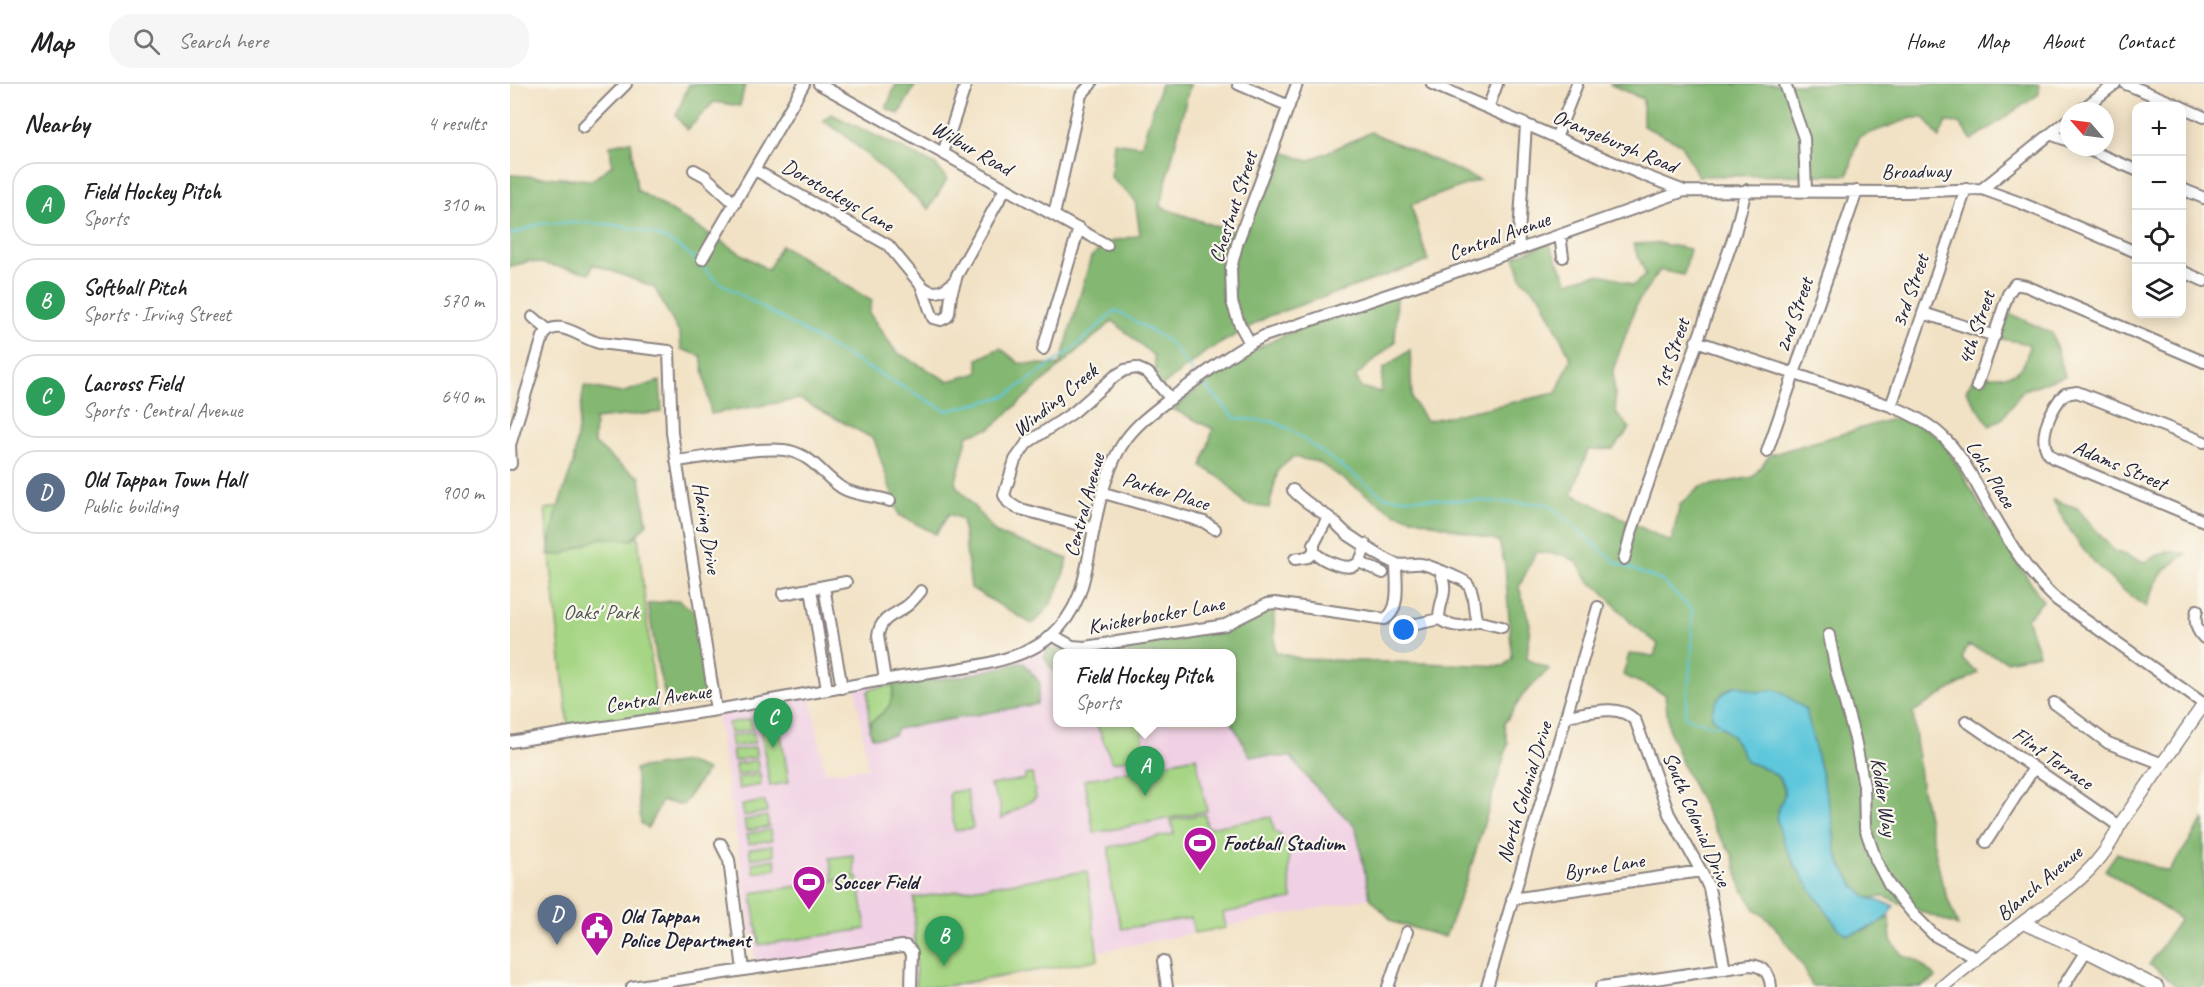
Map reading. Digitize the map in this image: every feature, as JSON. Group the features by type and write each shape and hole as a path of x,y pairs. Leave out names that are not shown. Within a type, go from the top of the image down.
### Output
{"main road":[{"name":"Blanch Avenue","path":"1942,987 2082,877 2112,844 2119,826 2204,704"},
{"path":"2023,923 2086,951 2157,987"}],"street":[{"path":"583,127 626,84"},
{"path":"702,260 804,84"},
{"name":"Wilbur Road","path":"819,84 1107,244"},
{"path":"943,153 966,84"},
{"path":"1054,215 1081,95 1091,84"},
{"path":"1238,84 1289,106"},
{"name":"Chestnut Street","path":"1250,343 1239,323 1232,302 1231,268 1238,241 1297,84"},
{"name":"Orangeburgh Road","path":"1432,84 1684,191"},
{"path":"1488,108 1497,84"},
{"path":"1556,138 1577,84"},
{"path":"1785,84 1804,138 1806,190"},
{"path":"2092,102 2115,84"},
{"path":"2126,84 2169,102"},
{"path":"2186,109 2204,117"},
{"path":"1518,250 1526,125"},
{"path":"1982,189 2060,126"},
{"path":"2050,134 2060,138"},
{"path":"2103,156 2132,168"},
{"path":"694,170 705,176 735,204"},
{"name":"Dorotockeys Lane","path":"756,170 888,245 921,285 932,292 948,288 1005,189"},
{"name":"3rd Street","path":"1891,406 1966,189"},
{"name":"Broadway","path":"1684,191 1982,189 2132,250"},
{"name":"1st Street","path":"1624,559 1696,341 1735,232 1746,190"},
{"name":"Central Avenue","path":"510,742 585,728 716,710 1026,653 1052,635 1070,614 1082,589 1108,474 1122,444 1144,419 1197,377 1264,336 1684,191"},
{"name":"2nd Street","path":"1767,452 1857,191"},
{"path":"2186,191 2204,198"},
{"path":"1043,349 1079,228"},
{"path":"1560,235 1563,257"},
{"path":"2186,273 2204,281"},
{"name":"Dorotockeys Lane","path":"921,285 931,314 936,320 940,320 947,317 949,313 957,275"},
{"name":"4th Street","path":"1977,386 2008,294 2015,284 2026,286 2204,362"},
{"path":"1923,312 1995,336"},
{"path":"511,464 510,445 543,337 550,329 533,317"},
{"name":"Haring Drive","path":"550,329 563,327 582,338 599,343 669,351 672,433 716,710"},
{"name":"Lohs Place","path":"1696,341 1891,406 1914,416 1943,436 1955,451 2031,575 2057,600 2204,704"},
{"name":"Winding Creek","path":"1094,529 1017,508 1008,502 1004,495 1015,460 1027,443 1074,412 1125,370 1136,368 1148,373 1171,399"},
{"name":"Adams Street","path":"2204,442 2084,393 2071,392 2056,404 2045,433 2044,445 2054,458 2204,521"},
{"path":"676,461 768,450 789,451 810,459 842,488 890,501"},
{"path":"1293,490 1302,500 1328,517 1346,533 1396,564 1423,564 1467,582 1471,590 1476,621"},
{"name":"Parker Place","path":"1104,493 1204,522 1215,529"},
{"path":"1328,517 1314,544 1314,552 1320,559 1352,566 1359,562 1365,544"},
{"path":"1295,559 1308,557 1314,552"},
{"path":"1359,562 1383,573"},
{"name":"Knickerbocker Lane","path":"1052,635 1072,646 1085,647 1225,625 1267,604 1275,603 1385,619 1391,615 1394,608 1396,564"},
{"path":"1439,619 1439,611 1445,595 1440,571"},
{"path":"783,594 846,582"},
{"path":"824,586 842,688"},
{"path":"811,589 827,690"},
{"path":"885,680 879,627 890,616 907,606 921,591"},
{"name":"North Colonial Drive","path":"1487,987 1598,608"},
{"path":"2197,610 2197,628 2204,638"},
{"path":"1412,625 1439,619 1446,624 1467,626 1476,621 1502,627"},
{"path":"818,632 831,629"},
{"name":"Kolder Way","path":"1829,635 1836,671 1855,738 1864,786 1865,828 1876,860 1889,885 1915,916 1935,935 1976,958"},
{"path":"824,670 838,668"},
{"path":"2054,703 2108,743 2163,764"},
{"name":"South Colonial Drive","path":"1567,716 1615,710 1627,713 1636,722 1669,814 1709,888 1725,969"},
{"name":"Flint Terrace","path":"1966,721 2119,826"},
{"path":"1986,842 2034,768"},
{"path":"721,844 729,860 743,970"},
{"name":"Byrne Lane","path":"1512,899 1701,871"},
{"path":"1388,987 1407,932"},
{"path":"632,987 902,946 910,948 913,956 912,987"},
{"path":"2063,987 2086,951"},
{"path":"1163,961 1167,987"},
{"path":"1601,987 1750,965 1761,967 1768,975 1771,987"}],"shaded area":[{"path":"1225,625 1291,757 1309,780 1356,828 1370,898 1097,952 1098,960 954,987 911,987 910,948 757,968 716,710 810,693 825,772 868,768 855,686 1000,661 1049,638 1072,646"}],"green space":[{"path":"689,84 745,84 740,106 714,102 687,130 676,116"},
{"path":"896,84 916,84 899,114 886,108"},
{"path":"1161,84 1190,84 1160,207 1244,236 1272,148 1308,161 1371,132 1479,180 1411,205 1428,261 1269,316 1207,351 1157,390 1154,356 1113,321 991,428 968,435 955,484 996,533 1068,559 1051,602 1032,624 971,588 962,519 949,514 936,534 899,515 874,439 800,399 711,414 701,356 681,349 680,335 654,287 593,264 590,273 529,261 510,267 510,175 592,180 612,165 610,145 631,141 637,190 768,270 781,245 872,301 869,313 896,352 948,381 978,373 978,359 1000,348 1019,363 1060,365 1091,257 1110,242 1140,235 1135,200 1111,178 1114,142 1141,146"},
{"path":"1609,84 2039,84 2039,94 1972,140 1959,123 1946,122 1939,138 1925,118 1912,118 1859,137 1848,175 1698,176 1680,143 1643,126 1643,99"},
{"path":"831,114 936,165 947,179 929,209 842,133 823,121"},
{"path":"1549,243 1568,282 1594,275 1607,275 1632,286 1646,275 1633,244 1658,243 1690,249 1684,275 1660,270 1637,303 1613,370 1616,413 1630,428 1613,449 1588,450 1572,494 1671,542 1680,505 1700,487 1753,477 1770,455 1906,415 1942,440 1991,523 2043,601 2027,618 2039,654 2007,661 1968,645 1962,659 1978,673 1913,712 1921,785 1942,883 1958,926 1885,897 1866,898 1855,887 1840,863 1835,848 1832,818 1805,710 1774,690 1756,692 1737,685 1726,691 1717,701 1712,717 1733,737 1747,762 1767,769 1782,783 1785,797 1781,804 1794,864 1839,929 1848,935 1868,929 1889,917 1891,940 1902,955 1918,961 1936,978 1921,987 1812,986 1804,968 1773,924 1755,909 1741,887 1732,854 1716,831 1685,770 1669,730 1665,694 1623,675 1629,654 1654,656 1658,644 1631,623 1602,591 1588,581 1577,562 1564,555 1536,552 1519,587 1530,624 1527,659 1549,669 1523,695 1504,724 1508,744 1470,870 1445,937 1393,922 1370,898 1356,828 1309,780 1291,757 1250,756 1234,727 1236,727 1236,649 1068,649 1223,629 1266,607 1274,611 1275,652 1302,659 1504,666 1512,658 1505,566 1499,541 1394,513 1318,462 1293,457 1278,470 1269,508 1245,504 1222,479 1202,466 1213,429 1173,409 1239,357 1287,334 1397,296 1395,342 1356,376 1361,388 1381,392 1383,369 1410,350 1412,399 1426,421 1556,393 1571,359 1541,297 1521,278 1515,256"},
{"path":"2006,312 2052,333 2065,376 2023,390 2003,418 1990,426 1966,391 1974,377 2004,376 2018,371 2023,366 2029,344 1997,338"},
{"path":"660,381 662,412 595,419 594,443 620,465 640,477 647,524 632,540 601,538 561,555 548,554 558,507 573,464 584,386 621,393"},
{"name":"Oaks' Park","path":"634,499 657,715 568,725 545,509"},
{"path":"2053,500 2077,508 2113,550 2144,562 2167,551 2186,554 2170,565 2160,576 2146,607 2094,562 2072,534"},
{"path":"678,600 697,613 710,701 668,708 658,668 648,604"},
{"path":"1047,649 1053,649 1053,670 1044,657"},
{"path":"1023,662 1040,683 1037,704 897,729 894,735 872,737 869,729 871,722 888,707 894,685 964,676"},
{"path":"894,685 888,707 871,722 869,729 868,692 870,689"},
{"path":"777,711 789,782 770,786 758,714"},
{"path":"751,719 752,729 730,733 728,723"},
{"path":"1098,727 1142,727 1143,738 1138,750 1127,758 1112,762"},
{"path":"753,732 755,743 732,747 730,736"},
{"path":"755,747 757,757 734,761 732,751"},
{"path":"1196,757 1207,811 1094,833 1084,780"},
{"path":"757,760 759,771 736,775 735,764"},
{"path":"686,762 707,770 683,805 662,801 648,828 641,823 635,769"},
{"path":"760,774 761,785 739,789 737,778"},
{"path":"1032,774 1036,798 1001,819 1000,804 990,785 1025,779 1025,775"},
{"path":"967,790 973,828 955,831 949,796 951,792"},
{"path":"765,801 767,812 744,816 742,805"},
{"name":"Football Stadium","path":"1205,814 1207,828 1271,817 1274,830 1281,836 1289,853 1292,899 1223,913 1226,928 1194,933 1191,918 1122,929 1111,889 1109,847 1174,834 1171,820"},
{"path":"767,816 769,827 746,831 744,820"},
{"path":"2204,819 2204,987 2177,987 2149,965 2180,919 2105,870 2117,853 2169,872"},
{"path":"770,830 772,840 749,844 747,834"},
{"path":"772,845 774,855 751,859 749,849"},
{"path":"853,855 855,877 833,879 830,858"},
{"path":"775,859 776,869 754,873 752,863"},
{"path":"1087,871 1098,960 940,987 916,987 914,898"},
{"name":"Soccer Field","path":"858,877 866,929 759,945 752,893"}],"water":[{"path":"1737,685 1756,692 1774,690 1783,693 1806,710 1832,818 1835,848 1840,863 1855,887 1866,897 1894,906 1881,922 1848,935 1839,929 1803,878 1787,850 1777,821 1785,792 1782,782 1771,772 1747,762 1733,737 1712,717 1719,698 1727,690"}],"waterway":[{"path":"510,235 543,224 617,225 669,241 697,261"},
{"path":"702,266 717,281 947,411 1006,396 1074,348 1116,310 1168,341 1196,376"},
{"path":"1200,380 1235,418 1274,422 1289,429 1385,497 1548,504 1615,562 1662,581 1692,610 1692,648 1685,717 1710,725 1720,725"}],"place":[{"name":"Lacross Field","path":"773,748"},
{"name":"Field Hockey Pitch","path":"1145,796"},
{"name":"Football Stadium","path":"1200,872"},
{"name":"Soccer Field","path":"809,911"},
{"name":"Old Tappan Town Hall","path":"557,945"},
{"name":"Old Tappan Police Department","path":"597,957"},
{"name":"Softball Pitch","path":"944,966"}]}
